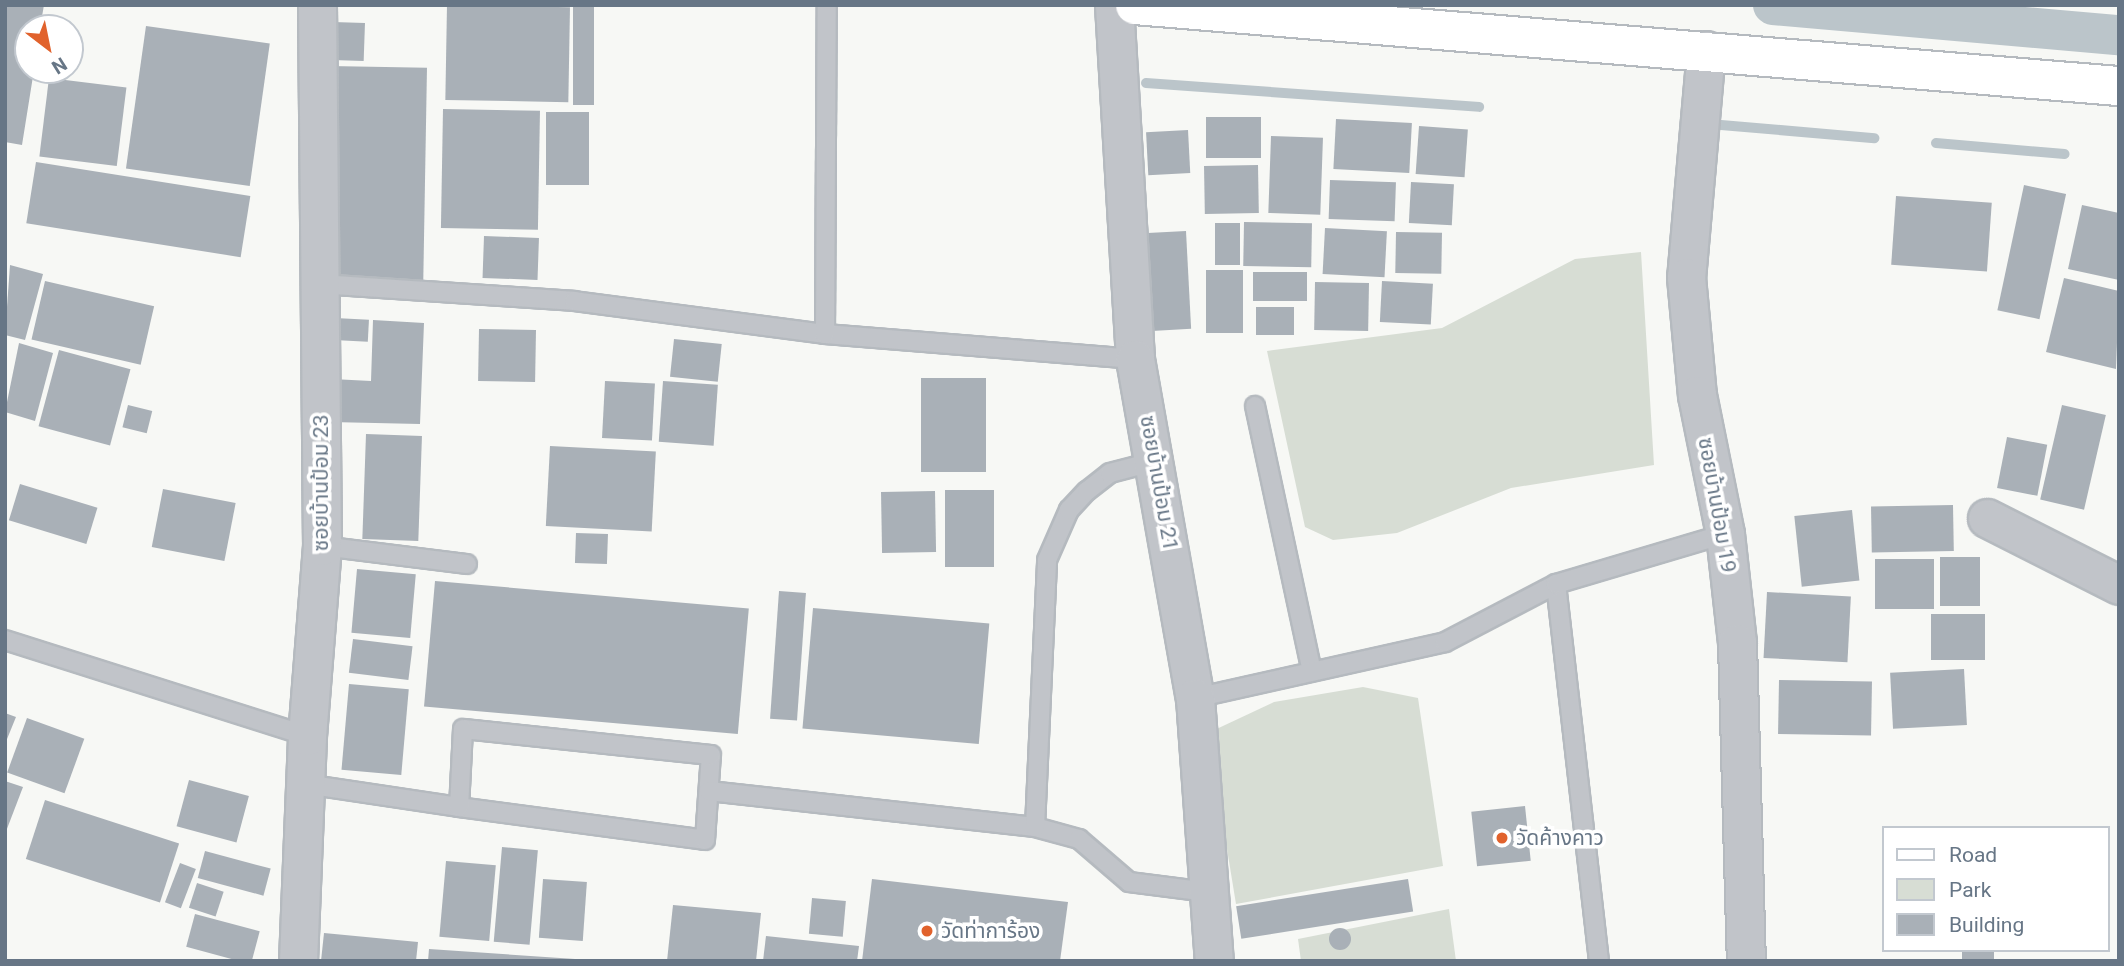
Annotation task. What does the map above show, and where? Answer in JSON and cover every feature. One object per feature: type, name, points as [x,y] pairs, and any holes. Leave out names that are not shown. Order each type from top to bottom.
[{"type":"main road","points":[[1135,5],[2119,86]]},
{"type":"street","name":"ซอยบ้านป้อม 23","points":[[298,961],[307,736],[322,546],[317,5]]},
{"type":"street","name":"ซอยบ้านป้อม 21","points":[[1114,5],[1136,359],[1156,461],[1195,698],[1214,961]]},
{"type":"street","name":"ซอยบ้านป้อม 19","points":[[1706,50],[1686,277],[1697,395],[1725,534],[1737,643],[1746,961]]},
{"type":"street","points":[[1987,519],[2119,585]]},
{"type":"lane","points":[[825,334],[827,5]]},
{"type":"lane","points":[[321,284],[574,301],[825,334],[1136,359]]},
{"type":"lane","points":[[1255,405],[1312,671]]},
{"type":"lane","points":[[1035,827],[1047,560],[1069,510],[1087,491],[1110,473],[1156,461]]},
{"type":"lane","points":[[1195,698],[1445,642],[1556,584],[1725,534]]},
{"type":"lane","points":[[322,546],[467,564]]},
{"type":"lane","points":[[1556,584],[1599,961]]},
{"type":"lane","points":[[5,640],[307,736]]},
{"type":"lane","points":[[305,784],[459,807],[705,841],[711,755],[463,729],[459,807]]},
{"type":"lane","points":[[709,790],[1035,827],[1079,839],[1129,882],[1207,892]]},
{"type":"green space","points":[[1641,252],[1654,465],[1511,488],[1397,533],[1333,540],[1305,527],[1267,351],[1442,328],[1575,259]]},
{"type":"green space","points":[[1363,687],[1418,698],[1443,866],[1236,904],[1208,733],[1274,702]]},
{"type":"green space","points":[[1449,909],[1456,961],[1301,961],[1298,939]]},
{"type":"building","points":[[5,5],[44,5],[42,14],[14,14],[14,84],[32,84],[22,145],[5,142]]},
{"type":"building","points":[[447,5],[570,7],[568,102],[445,100]]},
{"type":"building","points":[[573,5],[594,5],[594,105],[573,105]]},
{"type":"building","points":[[333,22],[365,23],[364,61],[332,60]]},
{"type":"building","points":[[146,26],[270,43],[250,186],[126,169]]},
{"type":"building","points":[[329,66],[427,68],[423,281],[325,279]]},
{"type":"building","points":[[84,82],[126,88],[117,166],[39,156],[48,84]]},
{"type":"building","points":[[443,109],[540,111],[538,230],[441,228]]},
{"type":"building","points":[[546,112],[589,112],[589,185],[546,185]]},
{"type":"building","points":[[1206,117],[1261,117],[1261,158],[1206,158]]},
{"type":"building","points":[[1336,119],[1412,123],[1409,173],[1333,169]]},
{"type":"building","points":[[1419,126],[1468,129],[1465,177],[1416,174]]},
{"type":"building","points":[[1188,130],[1190,173],[1148,175],[1146,132]]},
{"type":"building","points":[[1271,136],[1323,138],[1320,215],[1268,213]]},
{"type":"building","points":[[36,162],[250,196],[241,257],[26,223]]},
{"type":"building","points":[[1258,165],[1259,213],[1205,214],[1204,166]]},
{"type":"building","points":[[1330,180],[1396,182],[1395,221],[1329,219]]},
{"type":"building","points":[[1411,182],[1454,184],[1452,225],[1409,223]]},
{"type":"building","points":[[2024,185],[2066,194],[2039,319],[1997,310]]},
{"type":"building","points":[[1896,196],[1992,203],[1987,272],[1891,265]]},
{"type":"building","points":[[2082,205],[2119,213],[2119,280],[2068,269]]},
{"type":"building","points":[[1244,222],[1312,223],[1311,267],[1243,266]]},
{"type":"building","points":[[1215,223],[1240,223],[1240,265],[1215,265]]},
{"type":"building","points":[[1325,228],[1387,231],[1385,277],[1323,274]]},
{"type":"building","points":[[1186,231],[1191,329],[1143,331],[1138,234]]},
{"type":"building","points":[[1396,232],[1442,233],[1441,274],[1395,273]]},
{"type":"building","points":[[484,236],[539,238],[538,280],[483,278]]},
{"type":"building","points":[[10,265],[43,274],[25,340],[5,335]]},
{"type":"building","points":[[1206,270],[1243,270],[1243,333],[1206,333]]},
{"type":"building","points":[[1253,272],[1307,272],[1307,301],[1253,301]]},
{"type":"building","points":[[2064,278],[2119,291],[2116,369],[2046,352]]},
{"type":"building","points":[[45,281],[154,306],[141,365],[32,339]]},
{"type":"building","points":[[1382,281],[1433,284],[1431,325],[1380,322]]},
{"type":"building","points":[[1315,282],[1369,283],[1368,331],[1314,330]]},
{"type":"building","points":[[1256,307],[1294,307],[1294,335],[1256,335]]},
{"type":"building","points":[[335,318],[369,320],[368,342],[334,340]]},
{"type":"building","points":[[373,320],[424,323],[420,424],[330,422],[332,379],[371,381]]},
{"type":"building","points":[[479,329],[536,330],[535,382],[478,381]]},
{"type":"building","points":[[674,339],[722,344],[718,382],[670,377]]},
{"type":"building","points":[[19,343],[53,353],[35,421],[5,412]]},
{"type":"building","points":[[59,350],[130,369],[110,445],[39,426]]},
{"type":"building","points":[[921,378],[986,378],[986,472],[921,472]]},
{"type":"building","points":[[605,381],[655,384],[652,441],[602,438]]},
{"type":"building","points":[[663,381],[718,385],[714,446],[659,442]]},
{"type":"building","points":[[128,405],[152,411],[147,433],[122,427]]},
{"type":"building","points":[[2062,405],[2106,415],[2084,510],[2040,500]]},
{"type":"building","points":[[366,434],[422,436],[418,541],[362,539]]},
{"type":"building","points":[[2007,437],[2047,445],[2037,496],[1997,488]]},
{"type":"building","points":[[550,446],[656,452],[652,531],[546,526]]},
{"type":"building","points":[[20,484],[97,508],[86,544],[9,520]]},
{"type":"building","points":[[163,489],[236,503],[224,561],[152,547]]},
{"type":"building","points":[[945,490],[994,490],[994,567],[945,567]]},
{"type":"building","points":[[935,491],[936,552],[882,553],[881,492]]},
{"type":"building","points":[[1953,505],[1954,551],[1872,552],[1871,506]]},
{"type":"building","points":[[1852,510],[1859,581],[1802,587],[1794,516]]},
{"type":"building","points":[[576,533],[608,534],[607,564],[575,563]]},
{"type":"building","points":[[1940,557],[1980,557],[1980,606],[1940,606]]},
{"type":"building","points":[[1875,559],[1934,559],[1934,609],[1875,609]]},
{"type":"building","points":[[357,569],[416,574],[410,638],[351,633]]},
{"type":"building","points":[[435,581],[749,608],[738,734],[424,707]]},
{"type":"building","points":[[779,591],[806,593],[797,721],[770,719]]},
{"type":"building","points":[[1767,592],[1851,596],[1847,662],[1764,658]]},
{"type":"building","points":[[813,608],[989,623],[979,744],[802,729]]},
{"type":"building","points":[[1931,614],[1985,614],[1985,660],[1931,660]]},
{"type":"building","points":[[353,639],[413,646],[408,680],[349,673]]},
{"type":"building","points":[[1964,669],[1967,725],[1893,729],[1890,673]]},
{"type":"building","points":[[1779,680],[1872,682],[1871,736],[1778,734]]},
{"type":"building","points":[[349,684],[409,689],[401,775],[342,770]]},
{"type":"building","points":[[5,713],[16,717],[5,744]]},
{"type":"building","points":[[27,718],[84,739],[64,793],[7,773]]},
{"type":"building","points":[[189,780],[249,796],[236,842],[177,826]]},
{"type":"building","points":[[5,781],[23,787],[5,834]]},
{"type":"building","points":[[45,800],[179,844],[160,903],[26,859]]},
{"type":"building","points":[[1525,806],[1531,861],[1477,866],[1471,812]]},
{"type":"building","points":[[502,847],[538,850],[530,945],[494,942]]},
{"type":"building","points":[[205,851],[271,869],[263,896],[198,878]]},
{"type":"building","points":[[446,861],[496,865],[489,941],[439,937]]},
{"type":"building","points":[[180,863],[196,869],[181,908],[165,902]]},
{"type":"building","points":[[543,879],[587,882],[583,941],[539,938]]},
{"type":"building","points":[[872,879],[1068,902],[1060,961],[862,961]]},
{"type":"building","points":[[1408,879],[1413,912],[1241,939],[1236,906]]},
{"type":"building","points":[[197,883],[224,892],[216,916],[189,908]]},
{"type":"building","points":[[812,898],[846,901],[843,937],[809,934]]},
{"type":"building","points":[[673,905],[761,913],[756,961],[667,961]]},
{"type":"building","points":[[195,914],[260,931],[252,961],[239,961],[186,947]]},
{"type":"building","points":[[1340,928],[1348,931],[1351,939],[1348,947],[1340,950],[1332,947],[1329,939],[1332,931]]},
{"type":"building","points":[[324,933],[418,942],[416,961],[321,961]]},
{"type":"building","points":[[766,936],[859,946],[857,961],[763,961]]},
{"type":"building","points":[[429,949],[575,959],[575,961],[428,961]]},
{"type":"building","points":[[1962,952],[1994,952],[1994,961],[1962,961]]},
{"type":"waterway","points":[[1773,5],[2119,35]]},
{"type":"waterway","points":[[1146,83],[1479,107]]},
{"type":"waterway","points":[[1721,125],[1874,138]]},
{"type":"waterway","points":[[1936,143],[2065,154]]},
{"type":"place","name":"วัดค้างคาว","points":[[1502,838]]},
{"type":"place","name":"วัดท่าการ้อง","points":[[927,931]]}]
